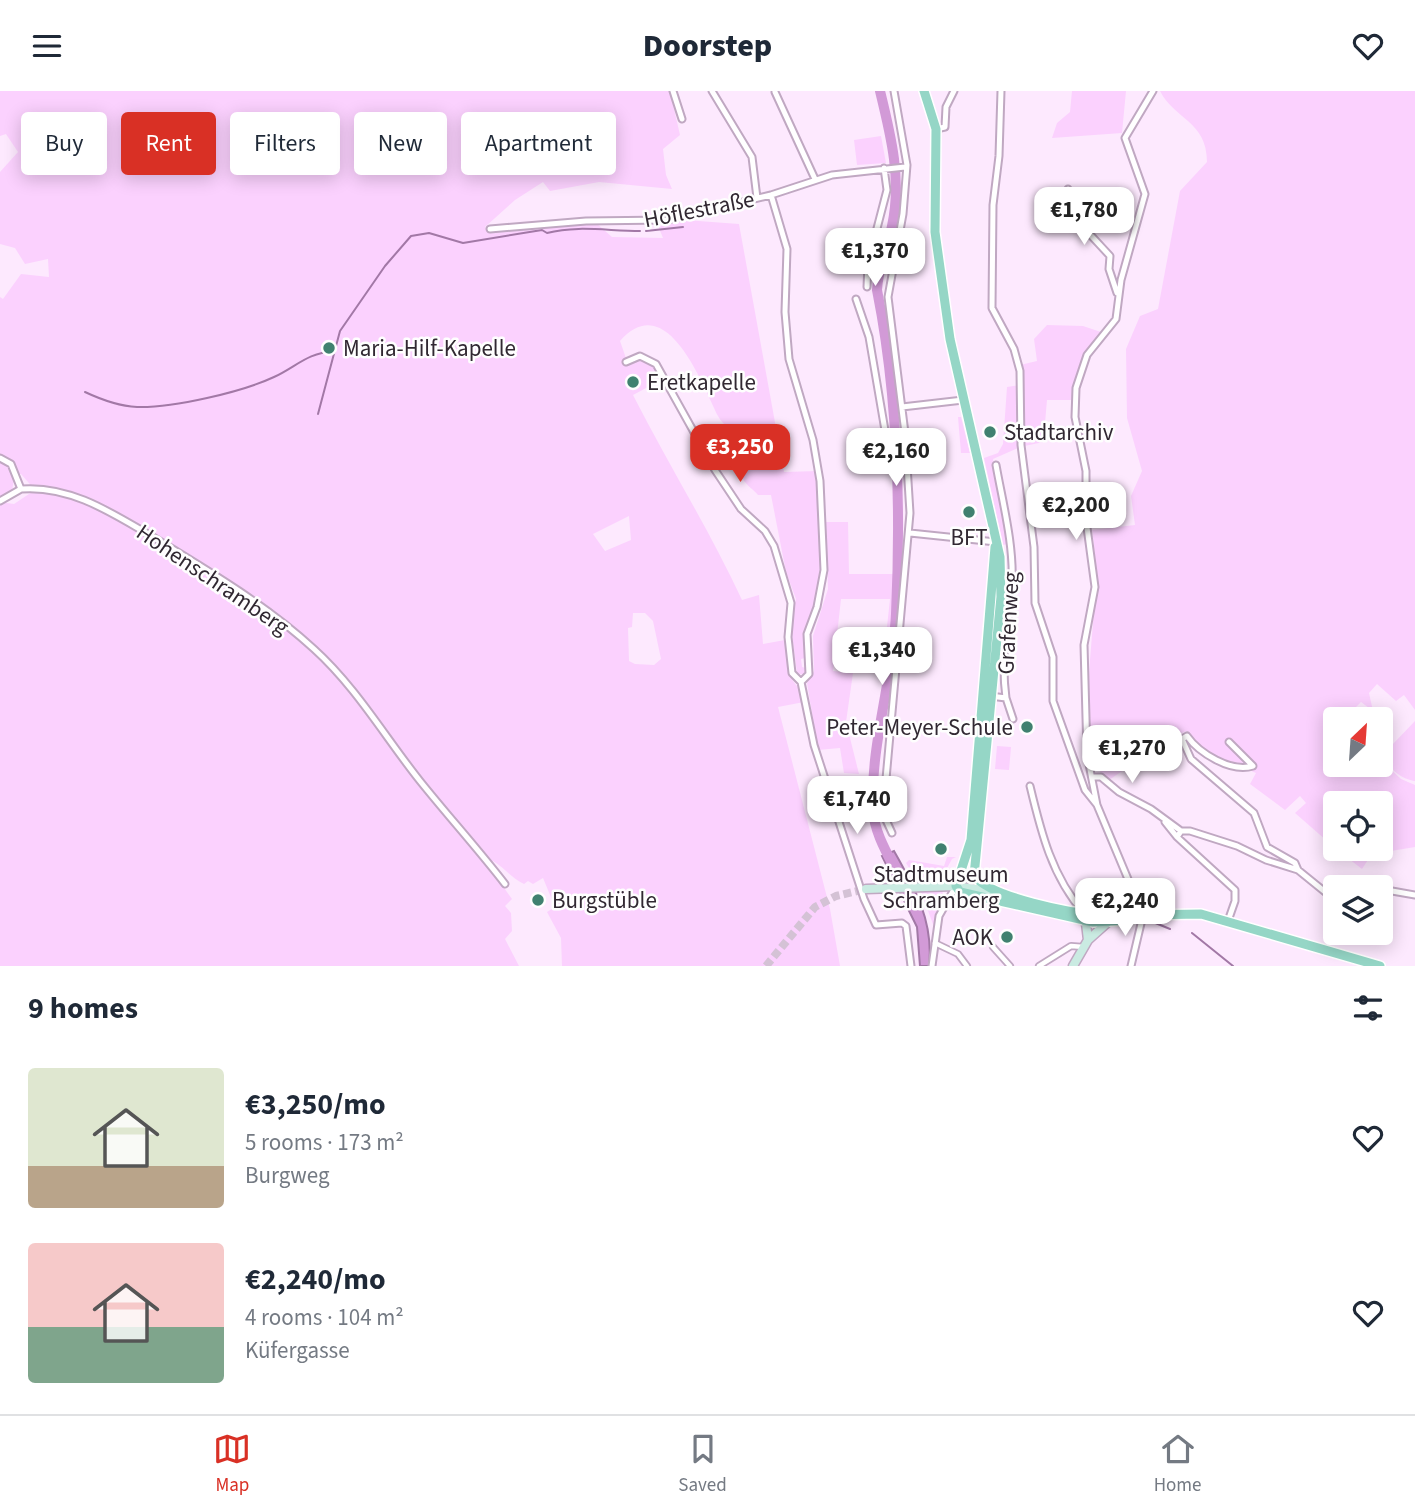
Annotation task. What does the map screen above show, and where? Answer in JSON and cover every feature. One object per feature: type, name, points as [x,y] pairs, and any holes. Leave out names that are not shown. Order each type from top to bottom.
[{"type":"main road","points":[[924,91],[936,129],[935,232],[938,264],[963,400],[996,542],[974,876],[979,882],[1007,895]]},
{"type":"main road","points":[[956,886],[971,841],[988,695]]},
{"type":"main road","points":[[866,890],[896,886],[956,886],[1007,895],[1107,923],[1143,915],[1194,913],[1379,966]]},
{"type":"main road","points":[[956,886],[965,894],[1085,917],[1130,912],[1143,915]]},
{"type":"main road","points":[[1085,917],[1086,943]]},
{"type":"main road","points":[[1073,966],[1086,943],[1107,923]]},
{"type":"street","points":[[673,91],[682,119]]},
{"type":"street","points":[[712,91],[752,157],[757,198]]},
{"type":"street","points":[[892,833],[886,820],[885,790],[910,533],[902,407],[888,297],[903,214],[902,167],[907,153],[894,91]]},
{"type":"street","points":[[936,129],[945,127],[946,107],[954,91]]},
{"type":"street","points":[[1001,91],[993,205],[992,308],[1014,348],[1020,371],[1021,445],[1034,547],[1035,603],[1053,657],[1053,701],[1085,790],[1097,805]]},
{"type":"street","points":[[1131,966],[1143,915],[1097,805],[1087,754],[1084,645],[1094,587],[1086,520],[1086,471],[1075,417],[1075,396],[1087,355],[1116,319],[1118,296],[1145,194],[1126,146],[1126,133],[1153,91]]},
{"type":"street","points":[[775,92],[815,179]]},
{"type":"street","name":"Höflestraße","points":[[490,229],[586,221],[644,223],[698,214],[771,195],[815,179],[902,167]]},
{"type":"street","points":[[867,287],[868,263],[887,190],[887,168]]},
{"type":"street","points":[[1068,189],[1085,229],[1110,256],[1110,269],[1118,296]]},
{"type":"street","points":[[771,195],[787,249],[785,311],[789,359],[813,440],[820,481],[824,570],[817,607],[807,634],[809,674],[801,682]]},
{"type":"street","points":[[856,299],[869,337],[887,442],[903,441]]},
{"type":"street","points":[[626,362],[640,356],[656,364],[720,478],[741,509],[771,539],[792,603],[788,637],[792,673],[795,680],[801,682]]},
{"type":"street","points":[[902,407],[963,400]]},
{"type":"street","points":[[0,458],[11,464],[21,489],[0,501]]},
{"type":"street","name":"Grafenweg","points":[[996,465],[1011,563],[1003,656],[1006,698],[1013,719]]},
{"type":"street","name":"Hohenschramberg","points":[[21,489],[46,489],[87,500],[243,594],[313,648],[354,692],[421,782],[505,884]]},
{"type":"street","points":[[910,533],[996,542]]},
{"type":"street","points":[[801,682],[814,745],[864,899],[876,925],[902,923],[906,926],[911,966]]},
{"type":"street","name":"Grafenweg","points":[[988,695],[1006,698]]},
{"type":"street","points":[[1229,742],[1253,766],[1241,767],[1216,759],[1201,753],[1187,736],[1182,739],[1191,759],[1254,813],[1267,847],[1295,863],[1298,870]]},
{"type":"street","points":[[1093,777],[1101,777],[1119,792],[1151,809],[1235,890],[1235,901],[1228,921]]},
{"type":"street","points":[[1030,786],[1055,870],[1085,917]]},
{"type":"street","points":[[1179,834],[1190,831],[1237,846],[1266,860],[1298,870],[1323,890]]},
{"type":"street","points":[[932,966],[939,916],[956,886]]},
{"type":"street","points":[[1393,891],[1414,894]]},
{"type":"street","points":[[935,943],[958,954],[967,966]]},
{"type":"street","points":[[1038,966],[1071,946],[1086,943]]},
{"type":"street","points":[[993,947],[1010,966]]},
{"type":"shaded area","points":[[0,91],[670,91],[680,135],[663,149],[666,175],[672,189],[599,182],[550,191],[543,182],[515,200],[485,227],[489,233],[596,223],[612,237],[663,238],[657,223],[685,220],[739,224],[784,472],[818,471],[822,533],[821,580],[817,605],[805,638],[805,658],[801,659],[802,667],[806,668],[804,675],[797,673],[790,620],[796,599],[786,572],[771,495],[758,495],[744,481],[740,471],[736,438],[718,416],[703,383],[681,347],[667,333],[653,326],[637,328],[620,341],[628,364],[643,360],[654,366],[663,379],[633,395],[742,600],[759,595],[763,644],[785,640],[789,672],[804,702],[778,707],[830,909],[840,966],[562,966],[561,938],[547,912],[555,907],[543,878],[533,884],[528,881],[524,884],[493,861],[487,864],[512,899],[505,906],[511,913],[512,931],[505,939],[519,966],[0,966],[0,502],[14,504],[35,490],[21,474],[15,474],[12,491],[0,498],[0,297],[3,299],[21,274],[49,277],[48,259],[25,264],[15,248],[0,244],[0,172],[18,152],[6,134],[0,136]],"holes":[[[629,516],[631,540],[605,551],[593,534]],[[633,613],[645,613],[653,621],[661,659],[654,665],[629,661],[628,628],[632,627]]]},
{"type":"shaded area","points":[[1072,91],[1126,91],[1122,133],[1052,138],[1057,123],[1070,112]]},
{"type":"shaded area","points":[[1160,91],[1415,91],[1415,710],[1404,695],[1396,701],[1377,684],[1369,693],[1372,707],[1361,702],[1356,707],[1323,707],[1323,777],[1393,777],[1393,771],[1401,779],[1415,785],[1415,847],[1393,851],[1393,791],[1323,791],[1323,838],[1295,813],[1306,803],[1300,796],[1285,810],[1250,784],[1256,773],[1202,750],[1187,731],[1172,737],[1109,780],[1093,765],[1088,706],[1095,589],[1092,530],[1135,525],[1131,496],[1142,471],[1127,418],[1126,349],[1140,316],[1158,309],[1180,191],[1207,162],[1206,148],[1196,129],[1166,101]]},
{"type":"shaded area","points":[[881,136],[886,163],[857,165],[854,140]]},
{"type":"shaded area","points":[[1047,325],[1083,326],[1101,332],[1083,358],[1071,400],[1047,400],[1044,435],[1048,441],[1020,447],[993,459],[1008,544],[1003,545],[984,458],[998,453],[1003,444],[1007,387],[1020,385],[1020,365],[1037,361],[1034,339]]},
{"type":"shaded area","points":[[958,417],[961,417],[970,453],[961,453]]},
{"type":"shaded area","points":[[826,522],[848,522],[849,574],[895,574],[889,650],[885,645],[890,599],[841,599],[833,671],[853,673],[846,722],[859,774],[844,773],[840,748],[818,750],[807,683],[814,671],[813,636],[828,589]]},
{"type":"shaded area","points":[[1415,721],[1415,781],[1393,770],[1393,744]]},
{"type":"shaded area","points":[[997,746],[1011,747],[1009,770],[995,769]]},
{"type":"shaded area","points":[[894,851],[916,892],[926,920],[929,966],[920,966],[917,927],[882,856]]},
{"type":"shaded area","points":[[947,857],[956,857],[946,870],[952,873],[943,882],[917,881],[906,863],[909,860],[944,866]]},
{"type":"shaded area","points":[[1352,861],[1367,861],[1362,869]]},
{"type":"shaded area","points":[[920,889],[939,889],[943,893],[934,927]]},
{"type":"waterway","points":[[880,91],[891,141],[896,192],[895,209],[877,290],[894,410],[898,533],[894,638],[875,761],[873,810],[877,831],[893,865]]},
{"type":"waterway","points":[[646,231],[683,227]]},
{"type":"waterway","points":[[318,414],[340,331],[385,266],[411,236],[429,233],[463,243],[542,230],[547,233],[581,229],[640,231]]},
{"type":"waterway","points":[[85,392],[110,402],[137,407],[188,402],[260,383],[309,357],[333,352]]},
{"type":"waterway","points":[[1153,922],[1170,929]]},
{"type":"waterway","points":[[1192,933],[1233,966]]},
{"type":"tunnel","points":[[766,966],[815,907],[836,896],[866,889]]},
{"type":"place","name":"Maria-Hilf-Kapelle","points":[[329,348]]},
{"type":"place","name":"Eretkapelle","points":[[633,382]]},
{"type":"place","name":"Stadtarchiv","points":[[990,432]]},
{"type":"place","name":"BFT","points":[[969,512]]},
{"type":"place","name":"Peter-Meyer-Schule","points":[[1027,727]]},
{"type":"place","name":"Stadtmuseum Schramberg","points":[[941,849]]},
{"type":"place","name":"Burgstüble","points":[[538,900]]},
{"type":"place","name":"AOK","points":[[1007,937]]}]
